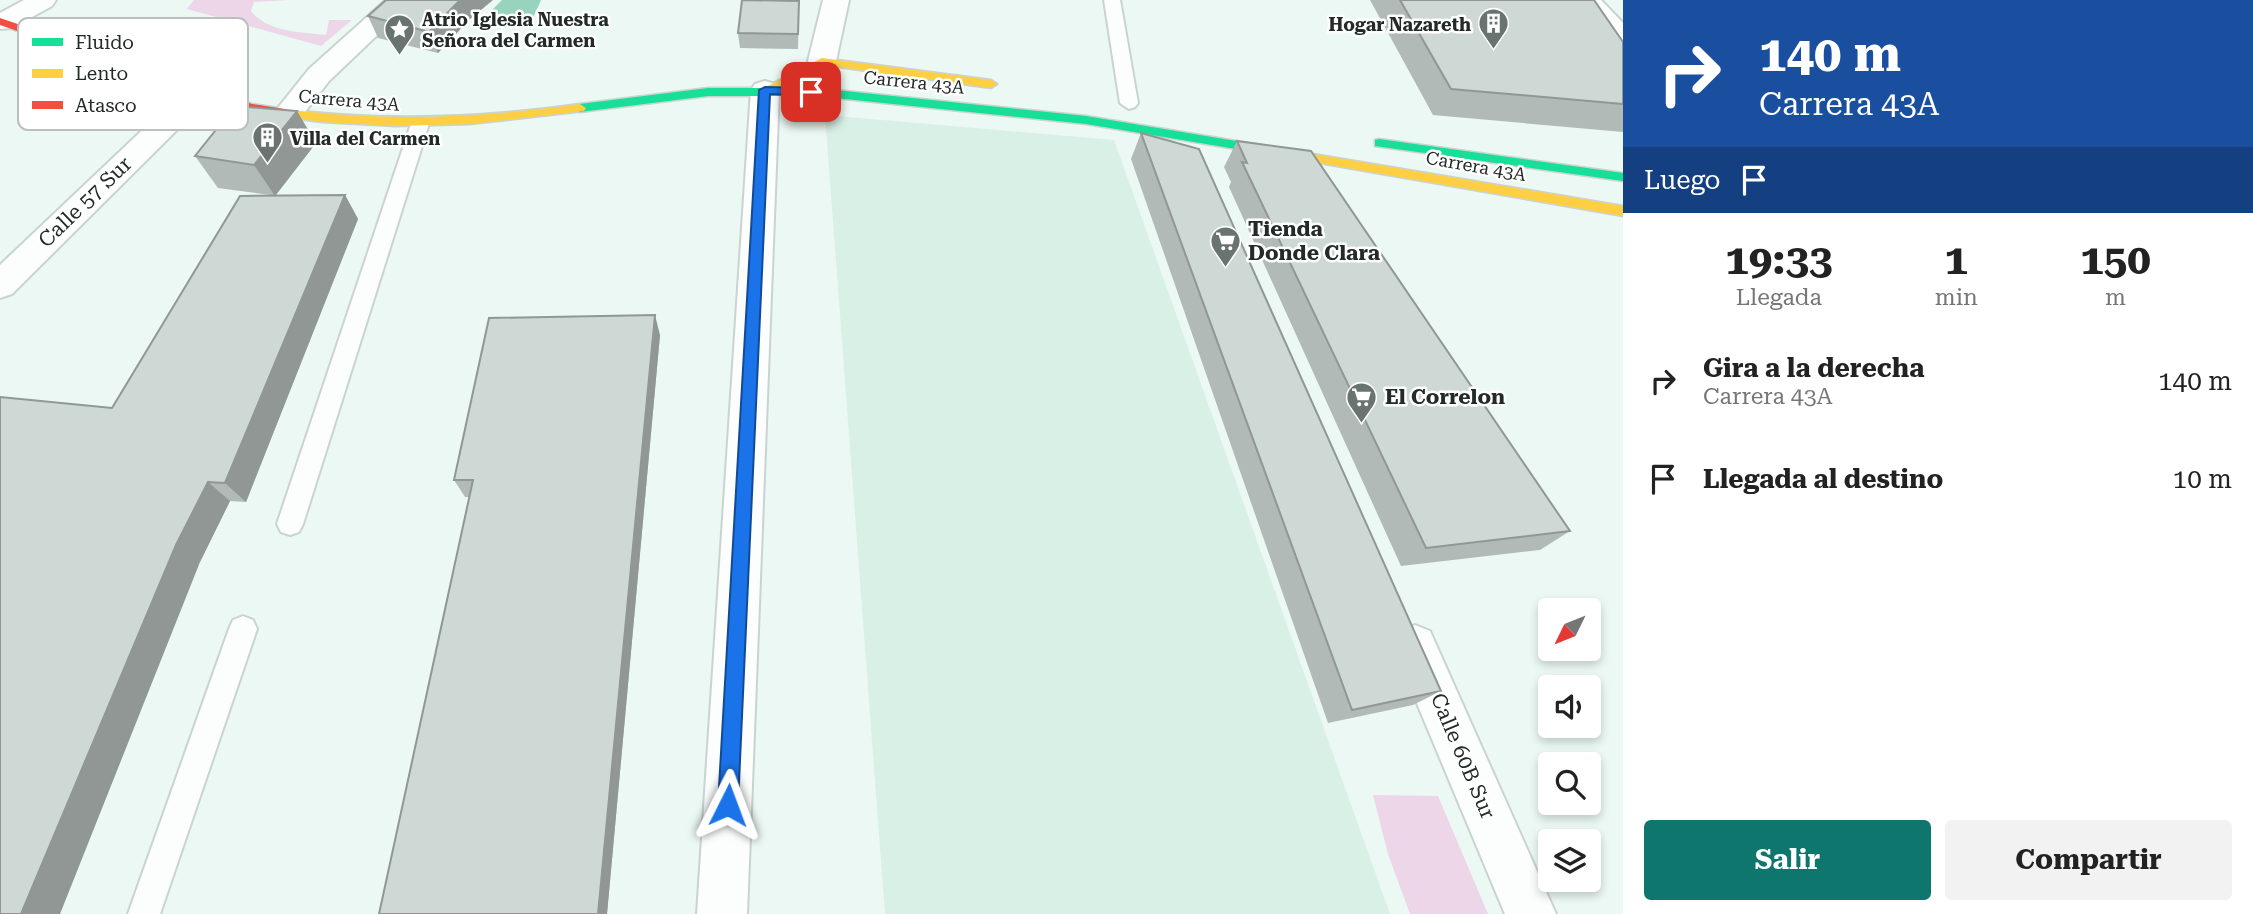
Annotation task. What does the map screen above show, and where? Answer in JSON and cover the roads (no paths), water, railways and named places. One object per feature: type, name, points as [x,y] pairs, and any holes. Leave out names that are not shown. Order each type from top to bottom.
[{"type":"main road","name":"Carrera 43A","points":[[1,22],[18,28]]},
{"type":"main road","name":"Carrera 43A","points":[[822,61],[1006,86]]},
{"type":"main road","points":[[765,90],[822,61]]},
{"type":"main road","name":"Carrera 43A","points":[[248,106],[288,114],[420,124],[472,121],[708,92],[765,90],[834,93],[1073,118],[1623,211]]},
{"type":"main road","name":"Carrera 43A","points":[[1362,141],[1623,177]]},
{"type":"street","points":[[1,22],[43,0]]},
{"type":"street","points":[[288,114],[319,75],[401,0]]},
{"type":"street","points":[[822,61],[836,0]]},
{"type":"street","points":[[1586,0],[1623,38]]},
{"type":"street","points":[[722,914],[765,90]]},
{"type":"street","name":"Calle 57 Sur","points":[[0,285],[160,130]]},
{"type":"street","points":[[1195,137],[1195,152],[1207,177]]},
{"type":"street","points":[[0,247],[54,232]]},
{"type":"street","name":"Calle 60B Sur","points":[[1400,611],[1531,914]]},
{"type":"lane","points":[[1112,0],[1129,103]]},
{"type":"lane","points":[[290,524],[420,124]]},
{"type":"lane","points":[[144,914],[243,629]]},
{"type":"place","name":"Hogar Nazareth","points":[[1494,51]]},
{"type":"place","name":"Atrio Iglesia Nuestra Señora del Carmen","points":[[399,56]]},
{"type":"place","name":"Villa del Carmen","points":[[267,165]]},
{"type":"place","name":"Tienda Donde Clara","points":[[1225,268]]},
{"type":"place","name":"El Correlon","points":[[1362,424]]}]
